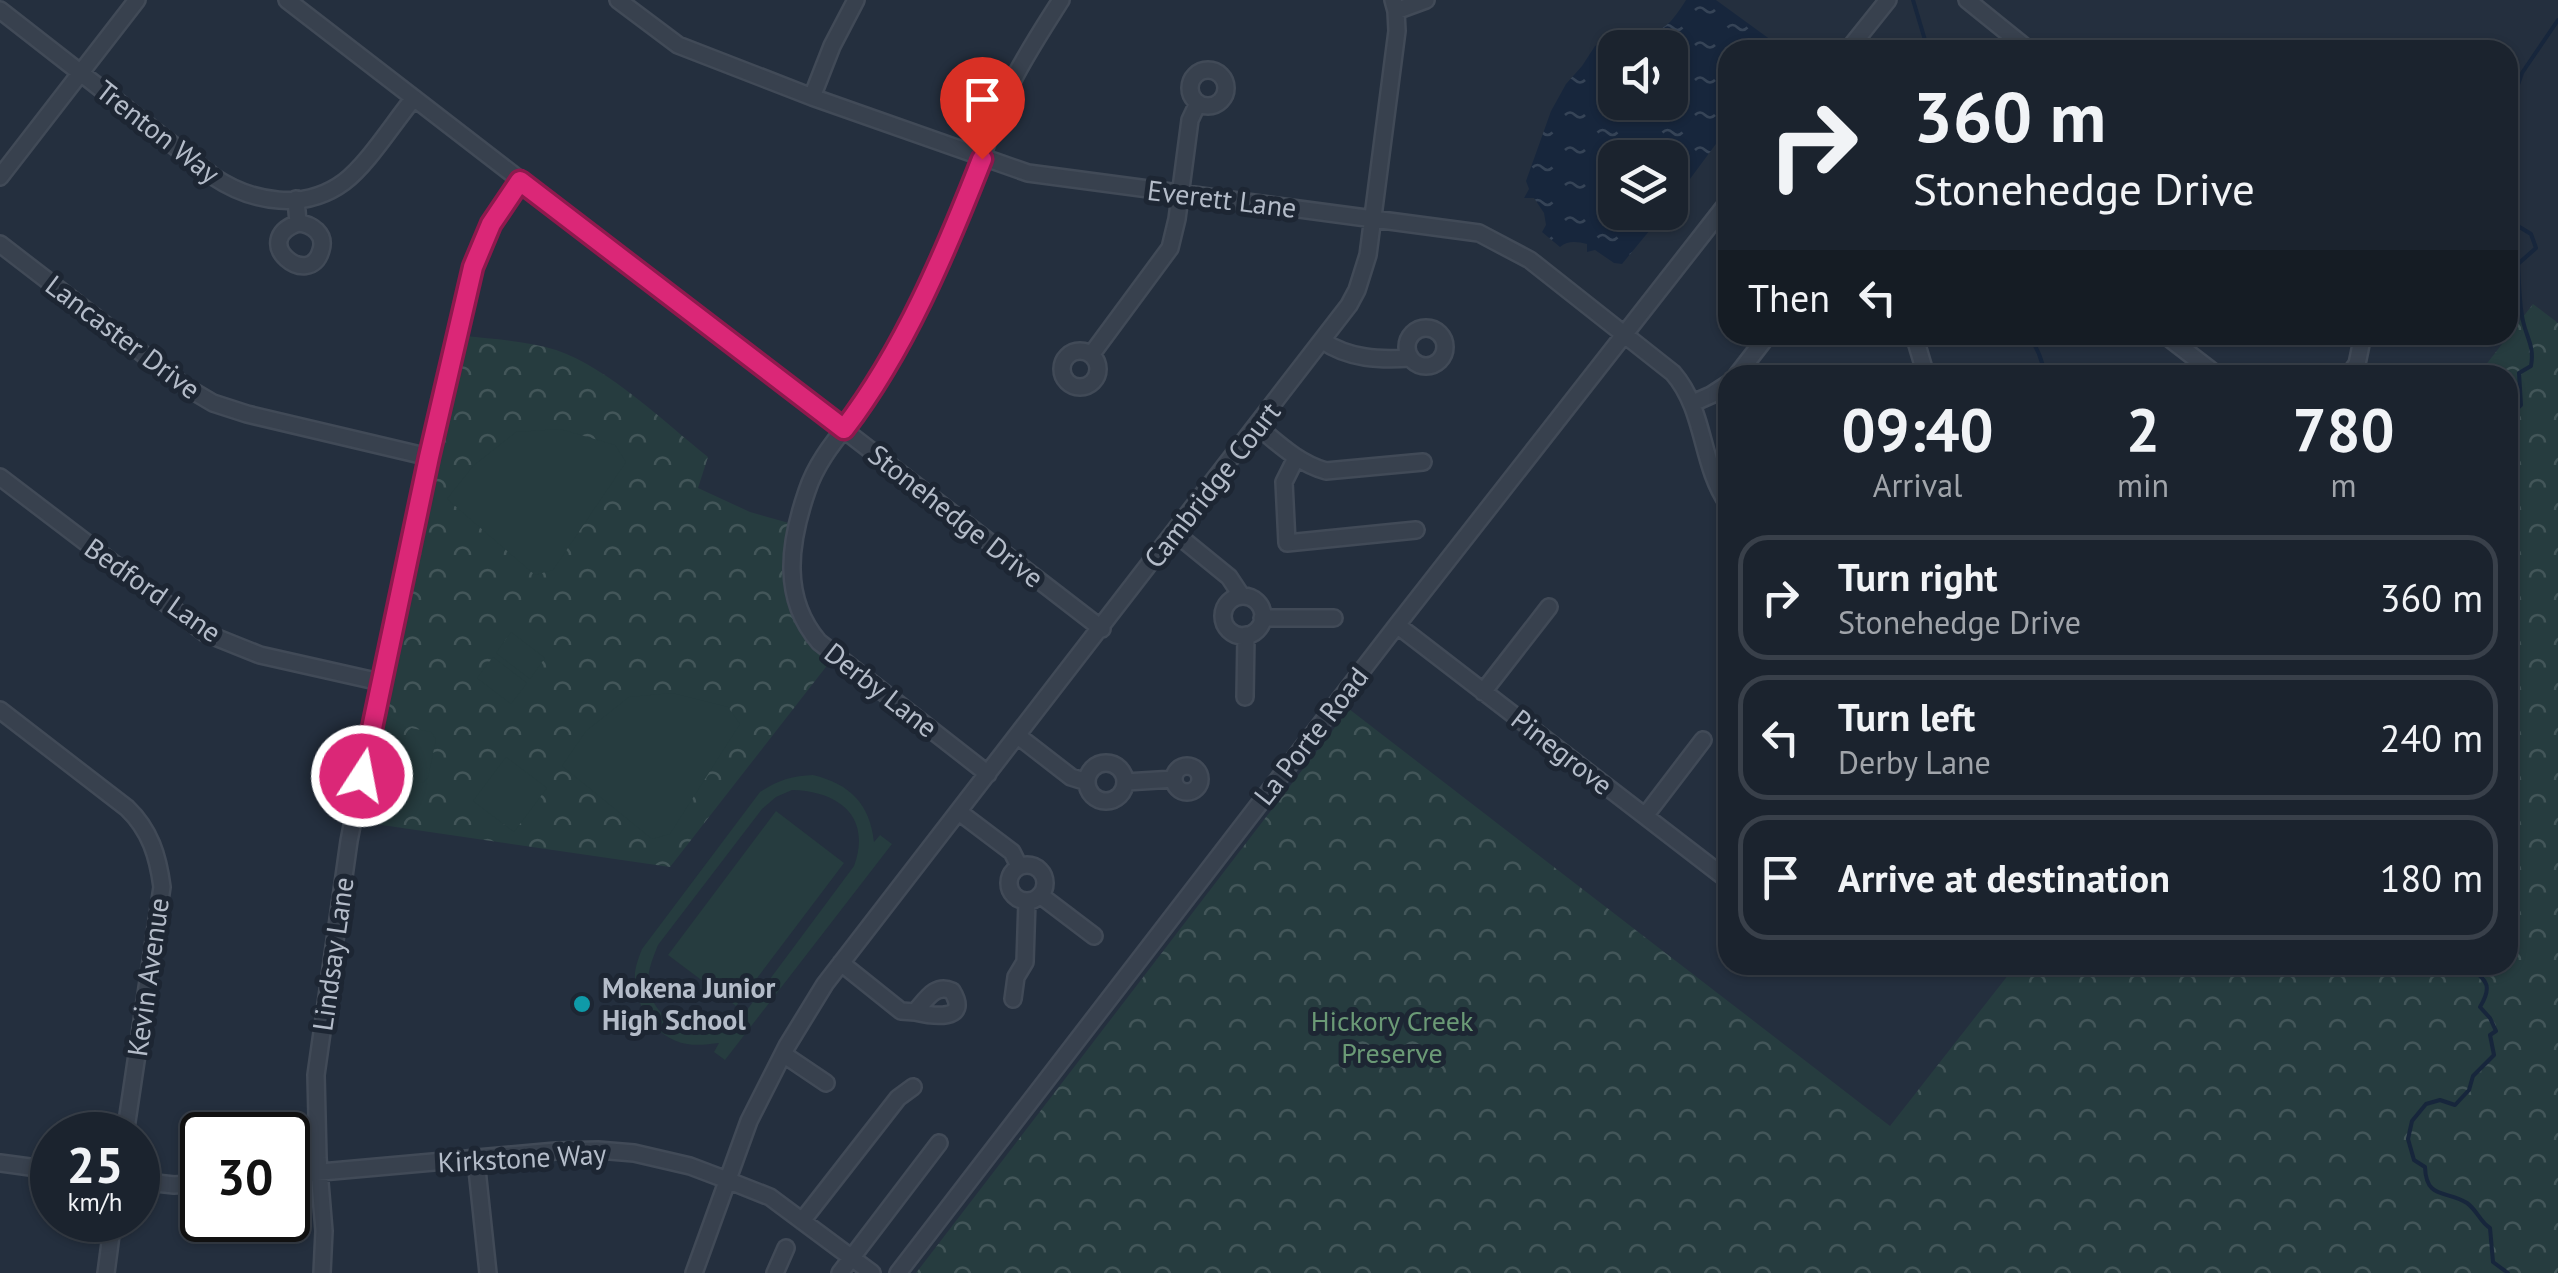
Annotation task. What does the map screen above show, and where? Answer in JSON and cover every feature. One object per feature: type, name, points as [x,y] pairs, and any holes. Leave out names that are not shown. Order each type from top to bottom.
[{"type":"street","points":[[0,177],[137,0]]},
{"type":"street","name":"Stonehedge Drive","points":[[287,0],[1102,628]]},
{"type":"street","points":[[812,97],[856,0]]},
{"type":"street","name":"Derby Lane","points":[[988,774],[825,648],[797,607],[791,567],[802,508],[819,464],[869,396],[902,338],[953,231],[1008,91],[1061,0]]},
{"type":"street","points":[[1395,5],[1426,0]]},
{"type":"street","points":[[1856,40],[1888,0]]},
{"type":"street","points":[[1967,0],[2017,40]]},
{"type":"street","name":"Everett Lane","points":[[625,2],[678,44],[812,97],[1028,174],[1479,233],[1530,260],[1673,374],[1693,403],[1718,484]]},
{"type":"street","name":"Cambridge Court","points":[[694,1273],[749,1121],[825,984],[1323,341],[1357,290],[1368,255],[1373,218],[1397,31],[1395,5]]},
{"type":"street","name":"Trenton Way","points":[[0,10],[227,186],[246,194],[284,202],[326,192],[347,180],[414,98]]},
{"type":"street","points":[[1091,355],[1170,248],[1190,120],[1198,103]]},
{"type":"street","name":"Lindsay Lane","points":[[322,1273],[324,1231],[316,1075],[349,841],[429,457],[478,253],[491,224],[520,181]]},
{"type":"street","points":[[296,200],[298,223]]},
{"type":"street","name":"La Porte Road","points":[[898,1273],[1718,215]]},
{"type":"street","name":"Lancaster Drive","points":[[0,244],[186,387],[213,403],[429,457]]},
{"type":"street","points":[[1323,341],[1345,353],[1382,360],[1410,358]]},
{"type":"street","points":[[1745,365],[1760,345]]},
{"type":"street","points":[[2177,345],[2204,365]]},
{"type":"street","points":[[1693,403],[1718,390]]},
{"type":"street","points":[[1257,426],[1296,458],[1326,470],[1423,462]]},
{"type":"street","points":[[1296,458],[1284,482],[1287,543],[1416,530]]},
{"type":"street","name":"Bedford Lane","points":[[0,477],[205,633],[260,655],[380,682]]},
{"type":"street","points":[[1175,532],[1229,578],[1241,596]]},
{"type":"street","points":[[1241,596],[1256,600],[1262,618],[1258,629],[1236,635],[1229,631],[1222,617],[1228,602],[1241,596]]},
{"type":"street","points":[[1483,692],[1549,607]]},
{"type":"street","points":[[1262,618],[1334,618]]},
{"type":"street","name":"Pinegrove","points":[[1397,625],[1718,872]]},
{"type":"street","points":[[1245,697],[1246,635]]},
{"type":"street","name":"Kevin Avenue","points":[[0,710],[127,808],[142,824],[155,851],[162,887],[128,1112]]},
{"type":"street","points":[[1018,736],[1071,778],[1087,782]]},
{"type":"street","points":[[1645,816],[1703,740]]},
{"type":"street","points":[[1106,762],[1120,768],[1126,782],[1120,796],[1106,801],[1093,796],[1087,782],[1092,768],[1106,762]]},
{"type":"street","points":[[1126,782],[1174,780]]},
{"type":"street","points":[[958,812],[1012,852],[1019,866]]},
{"type":"street","points":[[1013,999],[1016,977],[1025,962],[1034,898],[1045,882],[1044,874],[1033,865],[1013,870],[1008,884],[1014,896],[1034,898],[1094,936]]},
{"type":"street","points":[[841,963],[901,1012],[914,1012]]},
{"type":"street","points":[[783,1054],[826,1083]]},
{"type":"street","points":[[802,1221],[898,1098],[913,1087]]},
{"type":"street","points":[[840,1273],[939,1143]]},
{"type":"street","name":"Kirkstone Way","points":[[310,1173],[556,1151],[598,1150],[664,1158],[770,1197],[872,1273]]},
{"type":"street","points":[[476,1160],[488,1273]]},
{"type":"street","points":[[0,1162],[30,1167]]},
{"type":"street","points":[[106,1273],[110,1242]]},
{"type":"street","points":[[775,1273],[786,1248]]},
{"type":"green space","name":"Hickory Creek Preserve","points":[[2533,304],[2558,323],[2558,1273],[916,1273],[1349,709],[1890,1126],[2008,975],[2518,975],[2518,365],[2486,365],[2501,345],[2518,345],[2518,323]]},
{"type":"green space","points":[[464,336],[545,347],[596,369],[708,457],[698,488],[750,512],[789,523],[783,565],[786,600],[801,631],[829,663],[670,867],[382,825],[364,822],[361,817],[374,734]]},
{"type":"green space","points":[[560,429],[615,445],[626,462],[553,570],[535,575],[447,499],[473,466],[516,432]]},
{"type":"green space","points":[[511,632],[545,658],[530,679],[496,653]]},
{"type":"green space","points":[[493,657],[527,683],[511,704],[477,678]]},
{"type":"green space","points":[[672,693],[728,707],[740,724],[670,834],[652,839],[562,766],[586,731],[629,697]]},
{"type":"green space","points":[[411,728],[431,732],[436,739],[428,778],[422,783],[403,779],[398,773],[406,734]]},
{"type":"green space","points":[[506,757],[547,788],[514,832],[473,801]]},
{"type":"green space","points":[[813,775],[848,790],[863,806],[874,842],[880,835],[892,844],[725,1060],[714,1052],[719,1043],[675,1041],[656,1027],[642,1008],[635,972],[642,949],[760,792],[779,782]],"holes":[[[792,790],[837,802],[855,821],[859,834],[854,866],[744,1014],[719,1030],[705,1032],[679,1026],[658,1009],[651,997],[649,973],[658,945],[762,809]]]},
{"type":"green space","points":[[776,811],[844,863],[736,1006],[668,955]]},
{"type":"water","points":[[1686,0],[1716,0],[1771,40],[1718,40],[1718,141],[1688,182],[1688,140],[1598,140],[1598,230],[1650,230],[1622,264],[1595,250],[1587,252],[1587,244],[1570,242],[1560,247],[1542,232],[1546,225],[1544,213],[1534,198],[1524,198],[1529,189],[1526,181],[1551,111],[1595,46],[1598,44],[1598,120],[1688,120],[1688,30],[1658,30],[1669,23]]},
{"type":"waterway","points":[[1913,0],[1925,40]]},
{"type":"waterway","points":[[2518,84],[2558,20]]},
{"type":"waterway","points":[[2518,226],[2531,234],[2536,248],[2518,264]]},
{"type":"waterway","points":[[2518,264],[2521,310],[2532,359],[2531,366],[2519,373],[2518,408]]},
{"type":"waterway","points":[[2035,345],[2043,365]]},
{"type":"waterway","points":[[2479,975],[2487,988],[2480,1007],[2496,1031],[2490,1035],[2494,1055],[2473,1076],[2469,1090],[2455,1105],[2440,1100],[2426,1104],[2412,1121],[2408,1139],[2414,1160],[2425,1167],[2429,1185],[2467,1203],[2490,1228],[2493,1262],[2508,1273]]},
{"type":"place","name":"Mokena Junior High School","points":[[582,1004]]},
{"type":"route","points":[[362,776],[473,267],[491,224],[520,181],[844,429],[869,396],[902,338],[982,159]]}]
